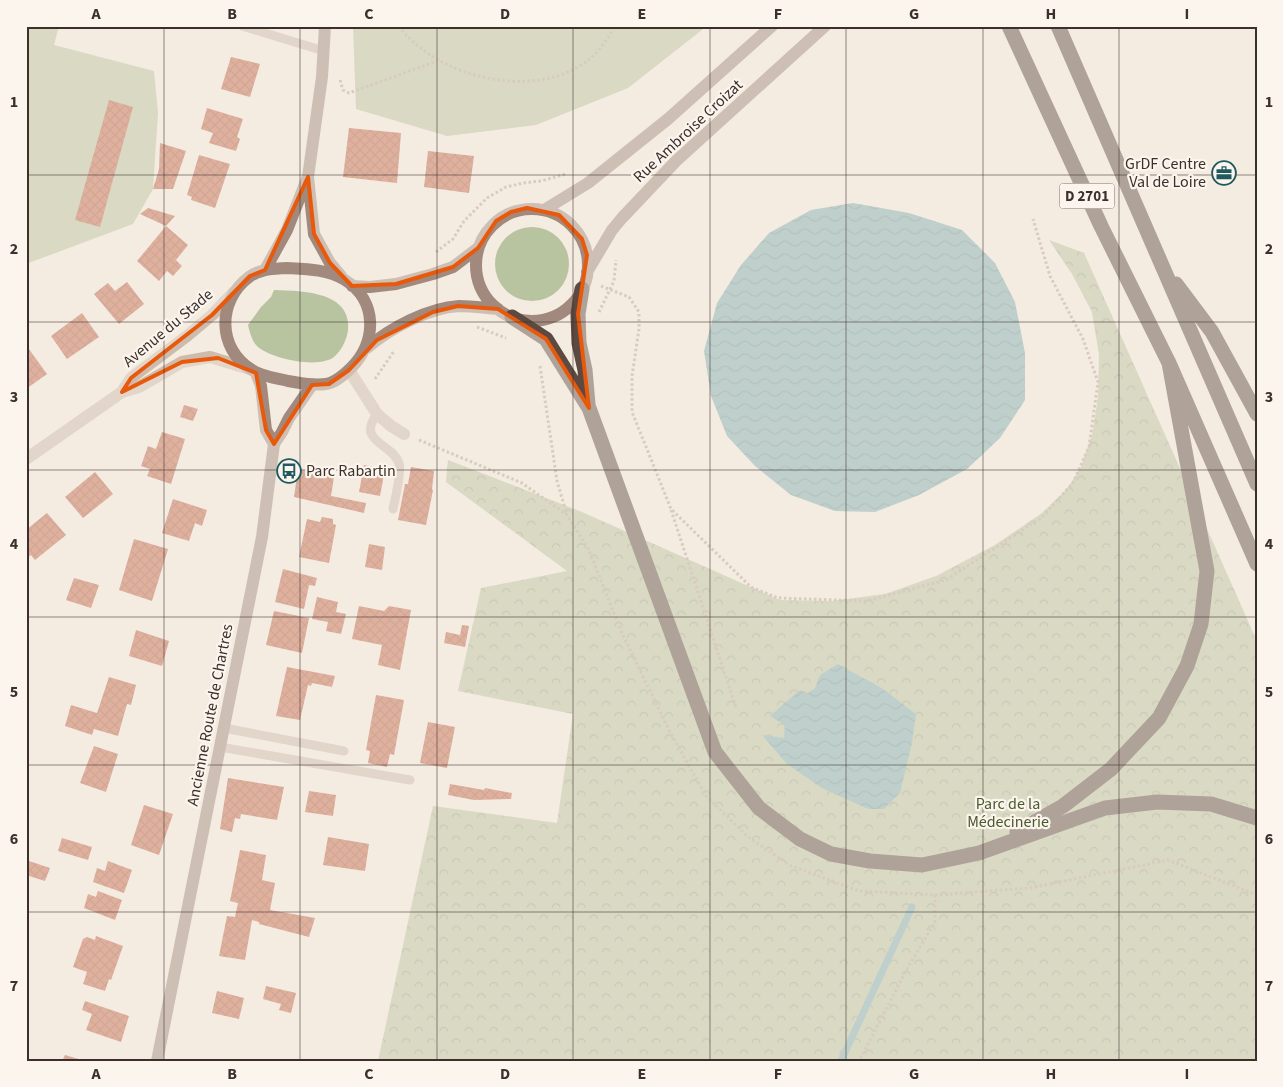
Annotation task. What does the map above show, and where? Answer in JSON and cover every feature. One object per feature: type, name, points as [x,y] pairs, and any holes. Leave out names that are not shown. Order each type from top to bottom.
[{"type":"highway","name":"D 2701","points":[[1009,26],[1101,226],[1169,363],[1257,564]]},
{"type":"highway","name":"D 2701","points":[[1058,26],[1101,121],[1257,484]]},
{"type":"highway","points":[[1160,262],[1212,332],[1257,414]]},
{"type":"highway","points":[[585,280],[578,314],[578,343],[585,370],[589,408]]},
{"type":"highway","points":[[512,317],[546,339],[589,408],[715,752],[759,808],[800,839],[831,854],[870,861],[922,865],[979,853],[1105,808],[1157,802],[1211,804],[1257,818]]},
{"type":"highway","points":[[979,853],[1064,806],[1111,769],[1159,718],[1187,666],[1201,624],[1207,571],[1169,363]]},
{"type":"main road","points":[[265,270],[287,230],[308,177],[322,77],[326,26]]},
{"type":"main road","name":"Rue Ambroise Croizat","points":[[544,210],[584,187],[668,119],[772,26]]},
{"type":"main road","name":"Rue Ambroise Croizat","points":[[585,280],[612,230],[622,218],[676,161],[825,26]]},
{"type":"main road","points":[[308,177],[314,234],[330,263],[362,297],[369,311],[371,328],[365,350]]},
{"type":"main road","points":[[527,208],[544,210],[559,215],[572,226],[582,239],[587,255],[585,280],[567,309],[553,318],[537,322],[526,321],[512,317],[498,309],[486,297],[478,282],[476,265],[478,248],[485,233],[496,221],[504,216],[527,208]]},
{"type":"main road","points":[[478,248],[453,267],[396,284],[370,286],[348,283],[328,273],[316,270],[286,268],[265,270],[250,276],[236,291],[228,308],[225,330],[228,343],[237,356],[253,371],[263,376],[312,385],[329,384],[349,370],[365,350],[377,340],[406,322],[433,312],[458,306],[498,309]]},
{"type":"main road","points":[[253,371],[261,386],[266,430],[274,444]]},
{"type":"main road","name":"Ancienne Route de Chartres","points":[[157,1061],[262,537],[274,444],[312,385]]},
{"type":"street","name":"Avenue du Stade","points":[[122,392],[131,378],[187,336],[236,291]]},
{"type":"street","name":"Avenue du Stade","points":[[26,459],[122,392],[139,387],[182,362],[210,357],[253,371]]},
{"type":"street","points":[[349,370],[377,414],[404,434]]},
{"type":"lane","points":[[242,26],[324,51]]},
{"type":"lane","points":[[377,414],[371,423],[371,433],[379,443],[397,458],[400,465],[393,509]]},
{"type":"lane","points":[[224,728],[344,750]]},
{"type":"lane","points":[[220,747],[410,780]]},
{"type":"path","points":[[399,26],[422,50],[438,61],[461,71],[495,80],[529,81],[555,77],[581,65],[600,48],[614,26]]},
{"type":"path","points":[[335,80],[342,80],[343,90],[349,93],[438,61]]},
{"type":"path","points":[[432,255],[453,238],[464,221],[487,198],[506,187],[523,182],[540,181],[568,173]]},
{"type":"path","points":[[671,509],[750,587],[778,598],[866,601],[946,580],[1042,517],[1072,483],[1089,447],[1098,382],[1083,339],[1050,276],[1032,219]]},
{"type":"path","points":[[597,319],[598,313],[614,281],[617,256]]},
{"type":"path","points":[[585,280],[629,297],[639,312],[639,329],[632,376],[632,412],[671,509],[736,708]]},
{"type":"path","points":[[476,326],[513,342]]},
{"type":"path","points":[[373,382],[395,349]]},
{"type":"path","points":[[540,363],[557,481],[567,515]]},
{"type":"path","points":[[935,895],[1030,888],[1168,860],[1257,895]]},
{"type":"highlighted area","points":[[308,177],[314,234],[330,263],[352,286],[396,284],[453,267],[478,248],[496,221],[511,212],[527,208],[559,215],[582,239],[587,255],[578,314],[589,408],[546,339],[498,309],[458,306],[433,312],[377,340],[349,370],[329,384],[312,385],[274,444],[266,430],[256,373],[218,358],[182,362],[122,392],[131,378],[212,315],[250,276],[265,270]]},
{"type":"green space","points":[[26,26],[59,26],[54,45],[154,71],[158,113],[153,189],[133,224],[26,264]]},
{"type":"green space","points":[[353,26],[707,26],[628,88],[536,125],[447,136],[356,109]]},
{"type":"green space","points":[[532,227],[546,230],[558,238],[566,250],[569,264],[566,278],[558,290],[546,298],[532,301],[518,298],[506,290],[498,278],[495,264],[498,250],[506,238],[518,230]]},
{"type":"green space","name":"Parc de la Médecinerie","points":[[1049,240],[1084,253],[1257,641],[1257,1061],[378,1061],[433,806],[557,823],[573,714],[458,691],[481,588],[567,571],[446,482],[448,460],[582,512],[780,600],[831,601],[885,594],[936,576],[995,545],[1042,513],[1067,489],[1081,467],[1092,435],[1098,397],[1099,355],[1092,312],[1072,274]]},
{"type":"green space","points":[[274,290],[298,291],[323,296],[333,300],[342,307],[347,317],[348,330],[343,345],[334,357],[327,361],[295,361],[272,355],[257,346],[252,339],[248,325],[271,297]]},
{"type":"water","points":[[853,203],[909,213],[962,230],[995,263],[1015,302],[1025,353],[1025,400],[1000,438],[967,469],[919,495],[875,512],[835,511],[791,495],[755,466],[727,436],[711,396],[704,351],[717,303],[741,265],[769,233],[811,210]]},
{"type":"water","points":[[838,664],[883,689],[916,714],[912,743],[900,793],[884,809],[868,809],[822,788],[787,764],[762,735],[784,738],[785,725],[770,716],[800,690],[808,693],[815,688],[820,675]]},
{"type":"building","points":[[231,57],[260,64],[250,97],[221,89]]},
{"type":"building","points":[[109,100],[133,107],[100,227],[75,220]]},
{"type":"building","points":[[207,108],[243,119],[237,137],[240,139],[236,151],[209,143],[213,133],[201,129]]},
{"type":"building","points":[[349,128],[401,133],[397,183],[343,177]]},
{"type":"building","points":[[160,143],[186,151],[173,189],[153,189],[159,169]]},
{"type":"building","points":[[428,151],[474,156],[469,193],[424,187]]},
{"type":"building","points":[[199,155],[230,164],[215,208],[191,200],[192,197],[187,195]]},
{"type":"building","points":[[148,208],[175,216],[166,226],[140,214]]},
{"type":"building","points":[[166,226],[188,245],[176,260],[182,266],[173,276],[167,271],[159,281],[137,261]]},
{"type":"building","points":[[127,282],[144,304],[119,324],[94,294],[108,283],[115,291]]},
{"type":"building","points":[[82,313],[99,337],[67,359],[51,336]]},
{"type":"building","points":[[26,345],[47,374],[26,389]]},
{"type":"building","points":[[184,405],[198,409],[193,421],[180,417]]},
{"type":"building","points":[[162,432],[185,439],[171,484],[147,476],[150,469],[141,466],[148,446],[156,449]]},
{"type":"building","points":[[364,465],[385,469],[380,496],[359,492]]},
{"type":"building","points":[[411,467],[434,471],[433,490],[426,525],[398,520],[405,484],[408,484]]},
{"type":"building","points":[[298,469],[334,477],[331,496],[366,503],[364,513],[294,497]]},
{"type":"building","points":[[95,472],[113,494],[83,518],[65,497]]},
{"type":"building","points":[[173,499],[207,510],[202,526],[195,523],[189,541],[162,533]]},
{"type":"building","points":[[47,513],[66,535],[35,560],[31,555],[26,559],[26,530]]},
{"type":"building","points":[[322,517],[333,519],[333,524],[336,525],[329,563],[299,557],[307,519],[320,522]]},
{"type":"building","points":[[134,539],[168,549],[152,601],[119,590]]},
{"type":"building","points":[[369,544],[385,547],[382,570],[365,567]]},
{"type":"building","points":[[283,569],[317,578],[315,586],[309,585],[304,609],[275,602]]},
{"type":"building","points":[[74,578],[99,585],[91,608],[66,600]]},
{"type":"building","points":[[317,597],[338,602],[336,612],[346,614],[341,634],[326,631],[328,622],[312,619]]},
{"type":"building","points":[[359,606],[384,611],[389,606],[411,610],[400,670],[378,665],[382,645],[352,639]]},
{"type":"building","points":[[274,611],[309,618],[302,653],[266,645]]},
{"type":"building","points":[[462,625],[469,626],[465,647],[444,643],[446,632],[460,635]]},
{"type":"building","points":[[136,630],[169,641],[162,666],[129,656]]},
{"type":"building","points":[[287,667],[335,676],[332,687],[312,683],[311,686],[308,685],[300,720],[276,716]]},
{"type":"building","points":[[109,677],[136,685],[131,705],[127,704],[118,736],[94,729],[92,735],[65,726],[71,705],[97,713]]},
{"type":"building","points":[[376,695],[404,700],[394,755],[390,754],[387,767],[368,763],[370,751],[366,750]]},
{"type":"building","points":[[428,722],[455,727],[447,768],[420,763]]},
{"type":"building","points":[[94,746],[118,754],[106,792],[80,783]]},
{"type":"building","points":[[228,778],[284,787],[277,820],[241,814],[240,819],[235,818],[232,832],[220,829]]},
{"type":"building","points":[[450,784],[512,793],[511,799],[474,800],[448,795]]},
{"type":"building","points":[[309,791],[336,795],[333,816],[305,812]]},
{"type":"building","points":[[144,805],[173,814],[159,855],[131,845]]},
{"type":"building","points":[[328,837],[369,844],[365,871],[323,865]]},
{"type":"building","points":[[62,838],[92,847],[88,860],[58,851]]},
{"type":"building","points":[[240,850],[266,855],[262,880],[275,883],[270,910],[315,918],[309,937],[259,924],[259,922],[252,920],[245,960],[219,956],[227,916],[235,917],[238,903],[230,901]]},
{"type":"building","points":[[26,860],[50,868],[45,881],[26,875]]},
{"type":"building","points":[[108,861],[132,870],[124,893],[93,882],[97,868],[105,871]]},
{"type":"building","points":[[98,891],[122,900],[115,920],[84,908],[88,894],[96,897]]},
{"type":"building","points":[[96,936],[123,946],[105,991],[83,984],[87,972],[73,967],[83,939],[87,937],[95,940]]},
{"type":"building","points":[[266,986],[296,993],[291,1013],[279,1010],[281,1004],[263,999]]},
{"type":"building","points":[[217,991],[244,998],[239,1019],[212,1013]]},
{"type":"building","points":[[85,1001],[129,1016],[121,1042],[86,1030],[92,1014],[82,1010]]},
{"type":"building","points":[[65,1055],[82,1060],[82,1061],[62,1061]]},
{"type":"waterway","points":[[841,1061],[912,907]]},
{"type":"place","name":"GrDF Centre Val de Loire","points":[[1224,173]]},
{"type":"place","name":"Parc Rabartin","points":[[289,471]]}]
